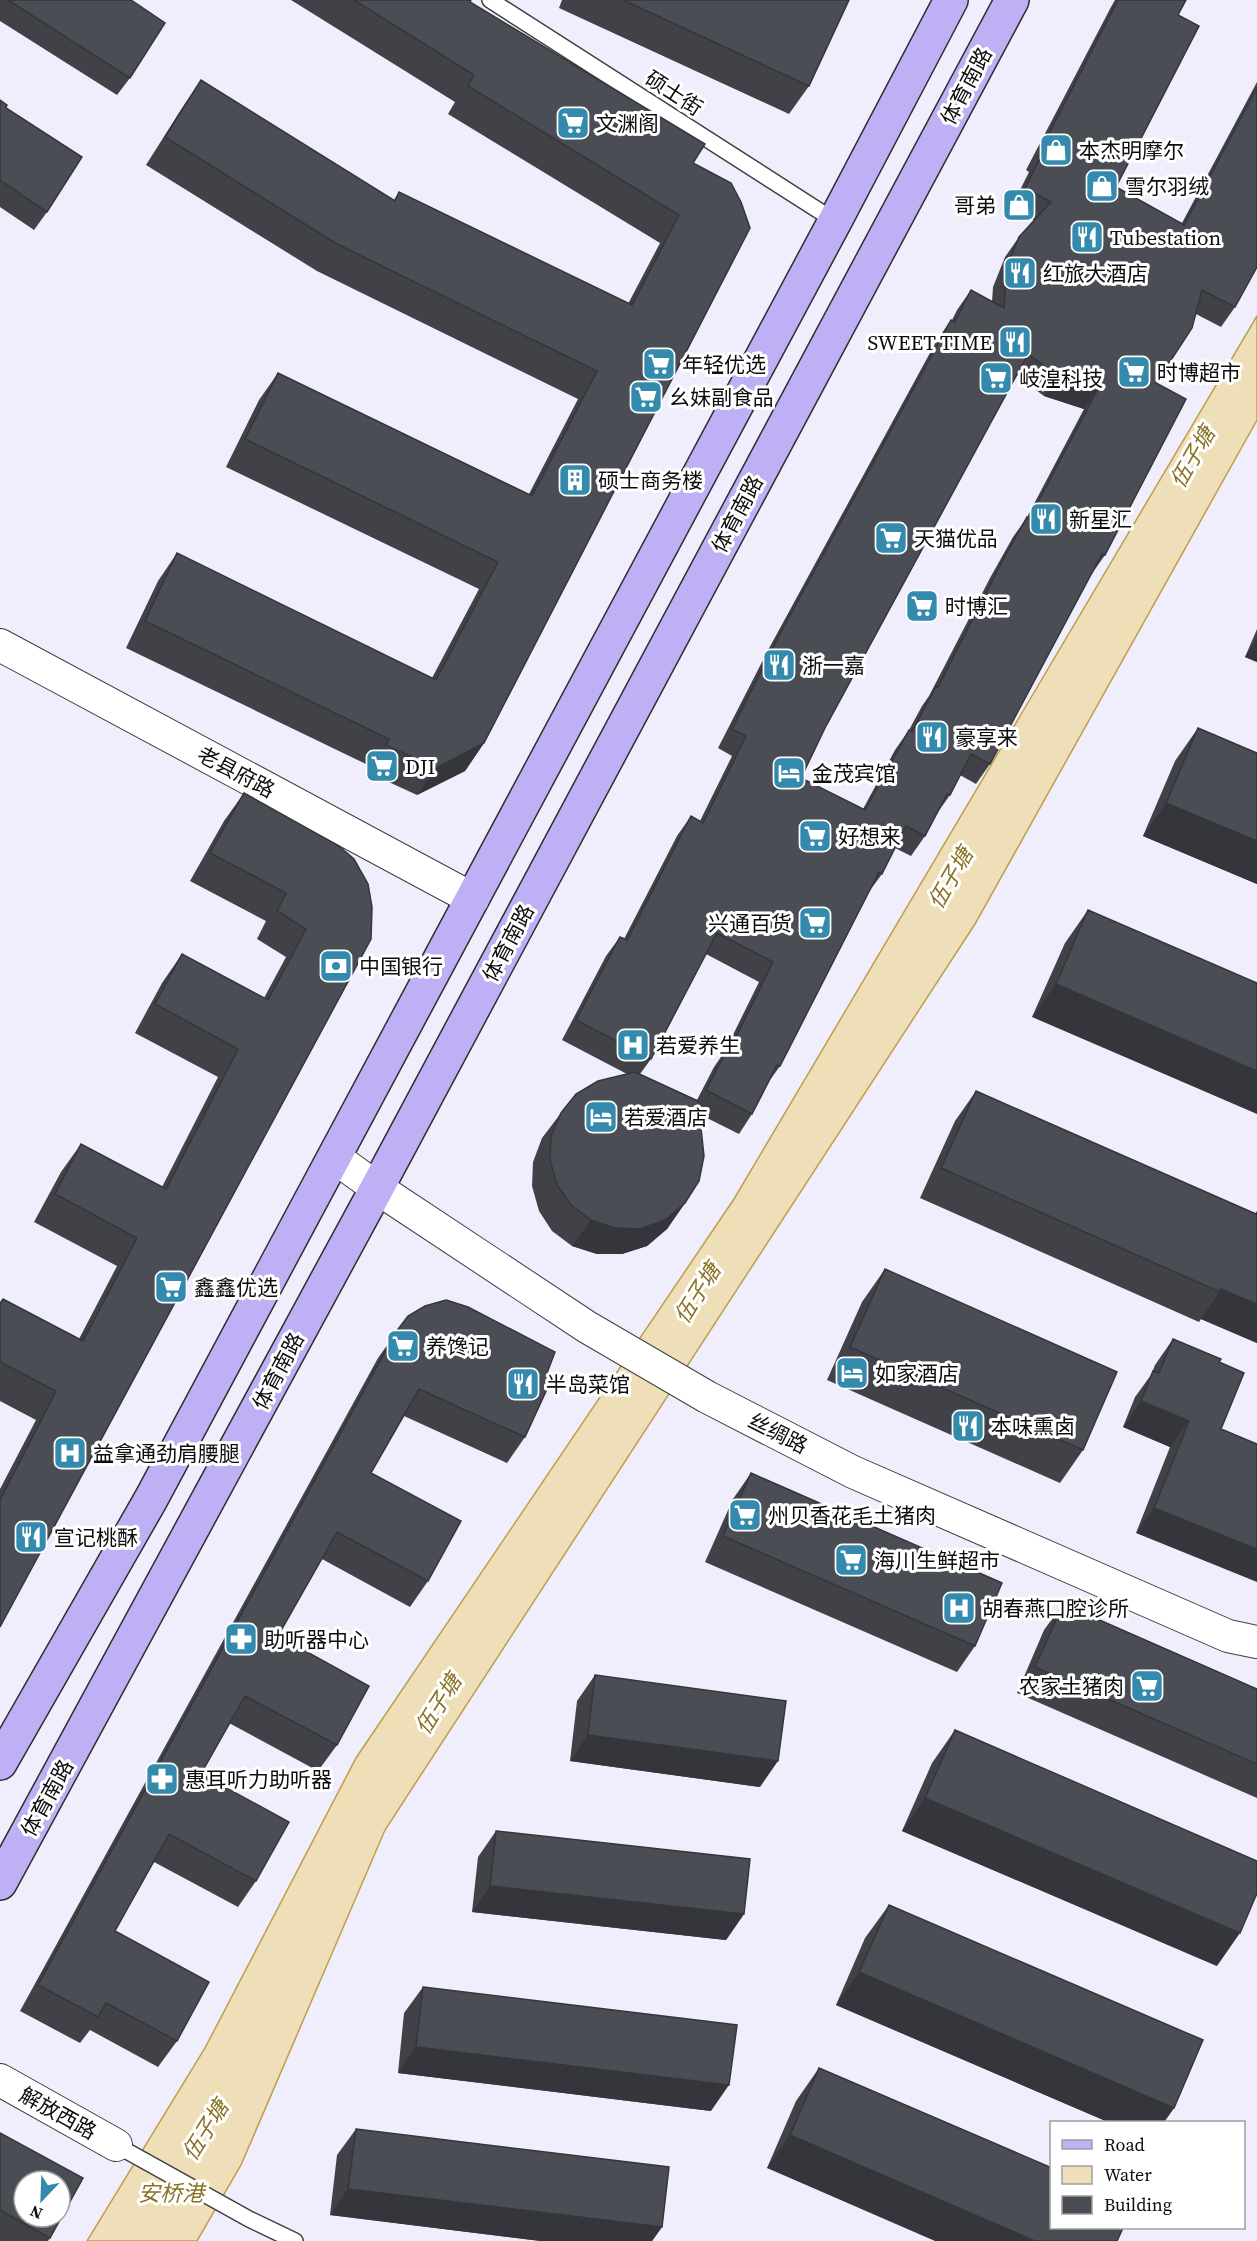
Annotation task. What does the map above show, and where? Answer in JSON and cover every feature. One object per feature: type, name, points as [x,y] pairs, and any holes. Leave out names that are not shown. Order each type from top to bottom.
[{"type":"main road","points":[[0,1762],[151,1499],[951,0]]},
{"type":"main road","name":"体育南路","points":[[0,1884],[377,1188],[1012,0]]},
{"type":"street","name":"老县府路","points":[[0,645],[472,898]]},
{"type":"street","name":"丝绸路","points":[[334,1157],[587,1327],[706,1396],[853,1472],[1228,1636],[1257,1642]]},
{"type":"street","name":"解放西路","points":[[0,2080],[116,2145]]},
{"type":"lane","name":"硕士街","points":[[490,0],[835,221]]},
{"type":"lane","points":[[116,2145],[249,2219],[295,2241]]},
{"type":"water","name":"安桥港","points":[[1257,316],[1257,420],[975,924],[385,1830],[241,2165],[197,2241],[87,2241],[205,2048],[356,1758],[734,1199]]},
{"type":"building","points":[[8,0],[131,0],[165,23],[130,78]]},
{"type":"building","points":[[354,0],[471,0],[470,2],[705,144],[693,163],[731,183],[741,202],[750,228],[484,743],[436,768],[386,745],[389,739],[145,621],[177,553],[436,680],[498,562],[245,439],[278,373],[532,496],[597,371],[337,244],[165,137],[201,80],[395,201],[399,192],[632,305],[679,215],[468,86],[474,75]]},
{"type":"building","points":[[623,0],[849,0],[809,86]]},
{"type":"building","points":[[1118,0],[1186,0],[1178,15],[1199,26],[1116,187],[1184,225],[1257,88],[1257,267],[1235,307],[1202,290],[1192,328],[1156,383],[1186,399],[1105,555],[1102,554],[990,764],[971,754],[925,836],[906,826],[882,874],[879,872],[780,1066],[777,1065],[752,1114],[706,1090],[728,1048],[730,1049],[773,962],[717,933],[651,1059],[576,1020],[620,937],[627,940],[691,816],[703,823],[746,736],[732,729],[781,632],[951,320],[955,322],[971,290],[1004,308],[1007,267],[1019,237],[1051,202],[1025,188],[1043,152],[1040,151]],"holes":[[[1028,354],[1058,376],[1098,389],[1029,519],[1027,517],[1004,558],[938,687],[936,686],[912,732],[909,730],[865,810],[801,778],[825,728]]]},
{"type":"building","points":[[0,100],[7,105],[6,108],[82,157],[47,212],[0,180]]},
{"type":"building","points":[[1198,728],[1257,753],[1257,841],[1166,803]]},
{"type":"building","points":[[244,793],[339,846],[354,859],[368,884],[372,907],[371,939],[0,1627],[0,1500],[56,1391],[0,1362],[0,1304],[3,1299],[83,1341],[137,1238],[55,1194],[81,1144],[166,1189],[238,1049],[155,1004],[182,954],[268,1000],[306,929],[277,911],[286,893],[210,853]]},
{"type":"building","points":[[1088,910],[1257,983],[1257,1071],[1056,984]]},
{"type":"building","points":[[635,1072],[698,1101],[704,1156],[699,1181],[685,1203],[665,1220],[640,1229],[615,1228],[591,1220],[571,1205],[557,1185],[550,1160],[551,1136],[561,1113],[576,1094],[598,1081]]},
{"type":"building","points":[[976,1091],[1257,1213],[1257,1304],[1221,1289],[1220,1292],[941,1168]]},
{"type":"building","points":[[885,1269],[1117,1372],[1083,1450],[850,1347]]},
{"type":"building","points":[[446,1300],[468,1307],[555,1352],[547,1373],[553,1376],[525,1437],[419,1389],[371,1473],[461,1521],[428,1581],[337,1532],[278,1636],[369,1686],[337,1745],[245,1696],[201,1774],[289,1822],[256,1881],[169,1834],[115,1931],[209,1982],[177,2041],[106,2003],[98,2017],[38,1985],[396,1332],[408,1316],[425,1306]]},
{"type":"building","points":[[1173,1339],[1221,1359],[1219,1362],[1244,1373],[1221,1429],[1257,1444],[1257,1549],[1154,1508],[1189,1421],[1141,1401],[1153,1371],[1159,1373]]},
{"type":"building","points":[[751,1473],[1002,1583],[975,1646],[723,1536]]},
{"type":"building","points":[[1063,1604],[1257,1689],[1257,1764],[1035,1667]]},
{"type":"building","points":[[595,1675],[786,1701],[778,1761],[588,1735]]},
{"type":"building","points":[[955,1730],[1257,1861],[1257,1893],[1240,1933],[925,1798]]},
{"type":"building","points":[[496,1831],[750,1859],[744,1914],[490,1886]]},
{"type":"building","points":[[889,1905],[1203,2040],[1174,2108],[859,1972]]},
{"type":"building","points":[[423,1987],[737,2025],[729,2085],[416,2047]]},
{"type":"building","points":[[819,2068],[1050,2167],[1050,2229],[1123,2229],[1117,2241],[1035,2241],[790,2135]]},
{"type":"building","points":[[356,2129],[669,2167],[662,2227],[348,2189]]},
{"type":"building","points":[[0,2133],[66,2169],[12,2169],[12,2217],[0,2210]]},
{"type":"building","points":[[72,2172],[83,2178],[72,2198]]},
{"type":"building","points":[[34,2229],[55,2229],[50,2238]]},
{"type":"place","name":"文渊阁","points":[[573,123]]},
{"type":"place","name":"本杰明摩尔","points":[[1056,150]]},
{"type":"place","name":"雪尔羽绒","points":[[1102,186]]},
{"type":"place","name":"哥弟","points":[[1019,205]]},
{"type":"place","name":"Tubestation","points":[[1087,237]]},
{"type":"place","name":"红旅大酒店","points":[[1020,273]]},
{"type":"place","name":"SWEET TIME","points":[[1015,342]]},
{"type":"place","name":"年轻优选","points":[[659,364]]},
{"type":"place","name":"时博超市","points":[[1134,372]]},
{"type":"place","name":"岐湟科技","points":[[996,378]]},
{"type":"place","name":"幺妹副食品","points":[[646,397]]},
{"type":"place","name":"硕士商务楼","points":[[575,480]]},
{"type":"place","name":"新星汇","points":[[1046,519]]},
{"type":"place","name":"天猫优品","points":[[891,538]]},
{"type":"place","name":"时博汇","points":[[922,606]]},
{"type":"place","name":"浙一嘉","points":[[779,665]]},
{"type":"place","name":"豪享来","points":[[932,737]]},
{"type":"place","name":"DJI","points":[[382,766]]},
{"type":"place","name":"金茂宾馆","points":[[789,773]]},
{"type":"place","name":"好想来","points":[[815,836]]},
{"type":"place","name":"兴通百货","points":[[815,923]]},
{"type":"place","name":"中国银行","points":[[336,966]]},
{"type":"place","name":"若爱养生","points":[[633,1045]]},
{"type":"place","name":"若爱酒店","points":[[601,1117]]},
{"type":"place","name":"鑫鑫优选","points":[[171,1287]]},
{"type":"place","name":"养馋记","points":[[403,1346]]},
{"type":"place","name":"如家酒店","points":[[852,1373]]},
{"type":"place","name":"半岛菜馆","points":[[523,1384]]},
{"type":"place","name":"本味熏卤","points":[[968,1426]]},
{"type":"place","name":"益拿通劲肩腰腿","points":[[70,1453]]},
{"type":"place","name":"州贝香花毛土猪肉","points":[[745,1515]]},
{"type":"place","name":"宣记桃酥","points":[[31,1537]]},
{"type":"place","name":"海川生鲜超市","points":[[851,1560]]},
{"type":"place","name":"胡春燕口腔诊所","points":[[959,1608]]},
{"type":"place","name":"助听器中心","points":[[241,1639]]},
{"type":"place","name":"农家土猪肉","points":[[1147,1686]]},
{"type":"place","name":"惠耳听力助听器","points":[[162,1779]]},
{"type":"water label","name":"伍子塘","points":[[1192,457]]},
{"type":"water label","name":"伍子塘","points":[[950,878]]},
{"type":"water label","name":"伍子塘","points":[[697,1293]]},
{"type":"water label","name":"伍子塘","points":[[438,1704]]},
{"type":"water label","name":"伍子塘","points":[[205,2130]]}]
